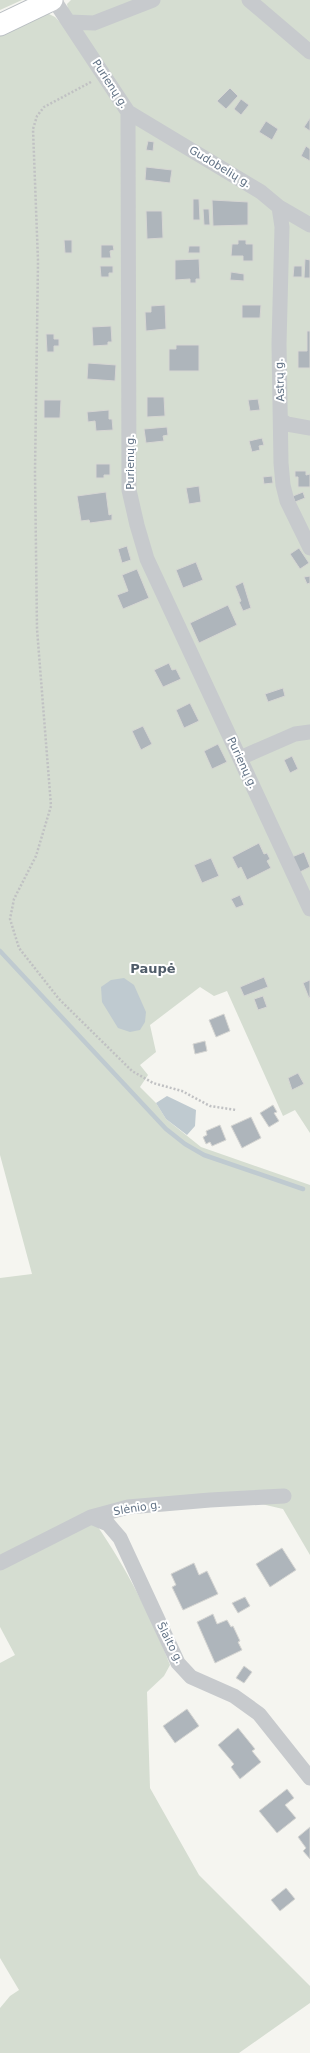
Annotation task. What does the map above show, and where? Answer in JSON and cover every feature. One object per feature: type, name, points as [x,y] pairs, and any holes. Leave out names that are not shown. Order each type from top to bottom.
[{"type":"main road","points":[[0,24],[53,0]]},
{"type":"street","name":"Purienų g.","points":[[53,0],[128,112],[129,490],[147,559],[310,909]]},
{"type":"street","points":[[69,22],[94,23],[153,0]]},
{"type":"street","points":[[249,0],[310,52]]},
{"type":"street","name":"Gudobelių g.","points":[[128,112],[261,192],[279,207],[310,225]]},
{"type":"street","name":"Astrų g.","points":[[279,207],[282,227],[279,344],[283,485],[287,501],[310,548]]},
{"type":"street","points":[[281,420],[287,424],[310,428]]},
{"type":"street","points":[[240,758],[295,734],[310,732]]},
{"type":"street","name":"Slėnio g.","points":[[0,1563],[91,1517],[128,1507],[210,1500],[284,1496]]},
{"type":"street","name":"Šlaito g.","points":[[91,1517],[108,1524],[120,1538],[178,1663],[190,1677],[234,1696],[259,1714],[310,1778]]},
{"type":"path","points":[[104,75],[44,107],[36,116],[33,129],[38,261],[35,472],[37,629],[51,806],[36,856],[14,899],[10,919],[19,948],[59,999],[132,1071],[153,1083],[182,1091],[210,1106],[236,1110]]},
{"type":"shaded area","points":[[0,0],[22,0],[0,10]]},
{"type":"shaded area","points":[[71,0],[310,0],[310,1133],[295,1110],[283,1116],[227,991],[214,996],[200,987],[150,1025],[156,1052],[140,1065],[148,1075],[140,1087],[156,1103],[166,1119],[201,1147],[310,1185],[310,1555],[283,1509],[213,1493],[91,1517],[114,1551],[135,1588],[170,1665],[164,1676],[147,1692],[150,1788],[199,1875],[310,1986],[310,2003],[239,2053],[0,2053],[0,2008],[10,1996],[19,1990],[0,1958],[0,1663],[15,1655],[0,1627],[0,1278],[32,1274],[0,1155],[0,34],[45,12],[55,17],[66,28],[69,15],[67,4]]},
{"type":"shaded area","points":[[124,978],[134,985],[146,1012],[145,1022],[140,1030],[130,1032],[118,1028],[102,1002],[101,987],[111,980]]},
{"type":"shaded area","points":[[167,1096],[196,1110],[195,1126],[187,1135],[166,1119],[156,1103]]},
{"type":"building","points":[[230,88],[238,96],[226,109],[217,101]]},
{"type":"building","points":[[241,99],[249,105],[241,115],[234,109]]},
{"type":"building","points":[[310,118],[310,131],[304,127]]},
{"type":"building","points":[[266,121],[278,129],[272,140],[259,132]]},
{"type":"building","points":[[148,141],[154,142],[153,151],[146,150]]},
{"type":"building","points":[[306,146],[310,149],[310,161],[301,156]]},
{"type":"building","points":[[146,167],[172,170],[170,183],[145,180]]},
{"type":"building","points":[[193,199],[199,199],[200,220],[193,220]]},
{"type":"building","points":[[212,200],[248,202],[248,225],[213,226]]},
{"type":"building","points":[[203,209],[209,209],[210,225],[204,225]]},
{"type":"building","points":[[146,211],[162,211],[163,238],[147,239]]},
{"type":"building","points":[[64,240],[72,240],[72,253],[65,253]]},
{"type":"building","points":[[238,240],[246,240],[246,244],[253,244],[253,261],[243,261],[243,256],[231,256],[232,244],[238,244]]},
{"type":"building","points":[[101,245],[113,245],[114,250],[110,251],[111,258],[101,258]]},
{"type":"building","points":[[189,246],[200,246],[200,253],[188,253]]},
{"type":"building","points":[[199,259],[200,279],[196,279],[196,283],[190,283],[190,279],[175,280],[175,260]]},
{"type":"building","points":[[305,259],[310,260],[310,278],[304,278]]},
{"type":"building","points":[[100,266],[113,266],[113,273],[109,273],[109,277],[101,277]]},
{"type":"building","points":[[294,266],[302,266],[302,277],[293,277]]},
{"type":"building","points":[[231,272],[244,274],[244,281],[230,280]]},
{"type":"building","points":[[165,305],[166,329],[146,331],[145,312],[151,312],[151,306]]},
{"type":"building","points":[[242,305],[261,305],[260,318],[242,318]]},
{"type":"building","points":[[111,326],[112,342],[108,342],[108,345],[93,346],[92,327]]},
{"type":"building","points":[[307,331],[310,331],[310,368],[298,368],[298,351],[307,351]]},
{"type":"building","points":[[46,334],[54,334],[54,339],[59,339],[59,346],[54,346],[54,352],[47,352]]},
{"type":"building","points":[[176,345],[199,345],[199,371],[169,371],[169,349],[176,349]]},
{"type":"building","points":[[88,363],[116,365],[115,381],[87,379]]},
{"type":"building","points":[[147,397],[164,397],[165,416],[147,417]]},
{"type":"building","points":[[258,399],[260,410],[250,411],[248,400]]},
{"type":"building","points":[[44,400],[61,400],[60,418],[44,418]]},
{"type":"building","points":[[109,410],[109,419],[112,419],[113,430],[96,431],[95,421],[88,422],[87,412]]},
{"type":"building","points":[[167,427],[168,435],[163,436],[164,441],[146,443],[144,429]]},
{"type":"building","points":[[262,438],[264,445],[259,446],[260,450],[252,452],[249,441]]},
{"type":"building","points":[[96,464],[110,464],[110,475],[104,475],[104,478],[96,478]]},
{"type":"building","points":[[295,471],[306,471],[306,475],[310,474],[310,487],[298,487],[298,477],[295,477]]},
{"type":"building","points":[[272,476],[273,483],[264,484],[263,477]]},
{"type":"building","points":[[199,486],[201,502],[189,504],[186,488]]},
{"type":"building","points":[[106,492],[109,515],[112,514],[112,520],[90,523],[89,520],[81,521],[77,496]]},
{"type":"building","points":[[303,492],[305,498],[295,502],[293,496]]},
{"type":"building","points":[[127,546],[131,560],[122,563],[118,549]]},
{"type":"building","points":[[299,548],[309,563],[300,569],[290,554]]},
{"type":"building","points":[[196,562],[203,580],[183,588],[176,570]]},
{"type":"building","points":[[137,569],[149,598],[123,609],[117,595],[128,591],[122,575]]},
{"type":"building","points":[[310,576],[310,583],[307,584],[304,577]]},
{"type":"building","points":[[243,582],[251,608],[243,611],[235,586]]},
{"type":"building","points":[[228,605],[237,625],[199,643],[190,623]]},
{"type":"building","points":[[169,663],[172,670],[176,669],[181,679],[163,687],[154,670]]},
{"type":"building","points":[[283,688],[285,696],[268,702],[265,694]]},
{"type":"building","points":[[190,703],[199,721],[184,728],[176,710]]},
{"type":"building","points":[[143,726],[152,744],[141,750],[132,731]]},
{"type":"building","points":[[218,744],[227,762],[212,769],[204,751]]},
{"type":"building","points":[[292,756],[298,769],[290,773],[284,760]]},
{"type":"building","points":[[259,843],[264,854],[267,853],[270,859],[267,861],[271,868],[247,880],[241,867],[238,869],[232,857]]},
{"type":"building","points":[[304,852],[310,867],[300,872],[292,857]]},
{"type":"building","points":[[211,858],[219,876],[202,883],[194,865]]},
{"type":"building","points":[[240,895],[244,905],[236,908],[231,899]]},
{"type":"building","points":[[264,977],[268,987],[244,996],[240,987]]},
{"type":"building","points":[[310,980],[310,997],[309,998],[303,983]]},
{"type":"building","points":[[263,996],[267,1007],[258,1010],[254,999]]},
{"type":"building","points":[[224,1014],[230,1031],[216,1037],[209,1020]]},
{"type":"building","points":[[205,1041],[207,1051],[195,1054],[193,1044]]},
{"type":"building","points":[[298,1073],[304,1084],[292,1090],[288,1078]]},
{"type":"building","points":[[273,1105],[277,1112],[274,1113],[279,1121],[269,1127],[260,1113]]},
{"type":"building","points":[[251,1117],[261,1138],[242,1148],[231,1126]]},
{"type":"building","points":[[220,1125],[226,1140],[212,1146],[210,1142],[206,1144],[203,1137],[207,1135],[206,1131]]},
{"type":"building","points":[[282,1548],[296,1570],[270,1587],[256,1564]]},
{"type":"building","points":[[194,1563],[199,1575],[207,1571],[218,1594],[183,1610],[172,1587],[176,1585],[171,1574]]},
{"type":"building","points":[[245,1597],[250,1606],[238,1613],[232,1603]]},
{"type":"building","points":[[213,1614],[217,1624],[227,1620],[231,1627],[233,1626],[240,1641],[238,1642],[242,1650],[215,1663],[197,1622]]},
{"type":"building","points":[[244,1666],[252,1672],[244,1683],[236,1678]]},
{"type":"building","points":[[187,1709],[199,1726],[175,1743],[163,1726]]},
{"type":"building","points":[[238,1728],[255,1749],[252,1751],[261,1762],[240,1779],[231,1767],[234,1764],[218,1745]]},
{"type":"building","points":[[287,1789],[294,1798],[285,1805],[296,1818],[277,1833],[259,1811]]},
{"type":"building","points":[[310,1827],[310,1859],[303,1851],[306,1848],[298,1837]]},
{"type":"building","points":[[286,1888],[295,1899],[280,1911],[271,1900]]},
{"type":"waterway","points":[[0,951],[166,1129],[185,1144],[204,1155],[303,1189]]},
{"type":"district","name":"Paupė","points":[[153,968]]}]
